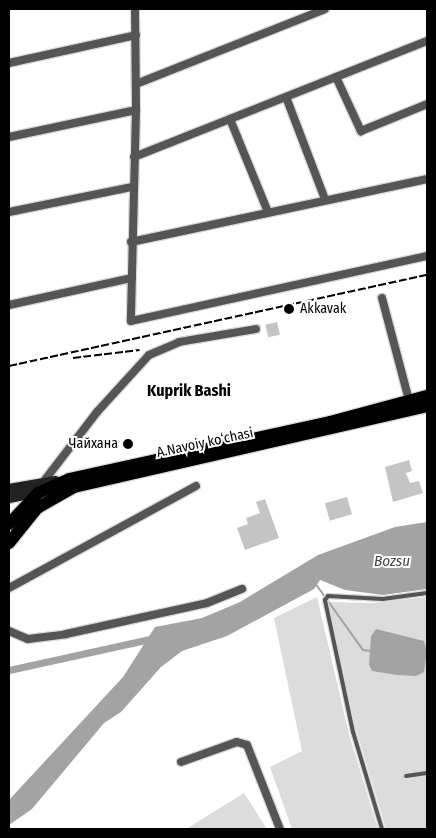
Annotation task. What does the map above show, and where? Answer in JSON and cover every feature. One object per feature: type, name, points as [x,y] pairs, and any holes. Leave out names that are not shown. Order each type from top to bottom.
[{"type":"main road","points":[[9,524],[42,492],[71,483],[394,411],[420,403]]},
{"type":"main road","points":[[9,543],[42,492]]},
{"type":"street","points":[[135,9],[136,110],[132,187],[131,321],[427,256]]},
{"type":"street","points":[[136,84],[325,9]]},
{"type":"street","points":[[9,63],[136,35]]},
{"type":"street","points":[[134,157],[427,41]]},
{"type":"street","points":[[336,77],[361,131],[427,104]]},
{"type":"street","points":[[286,97],[325,199]]},
{"type":"street","points":[[9,136],[136,110]]},
{"type":"street","points":[[230,119],[268,212]]},
{"type":"street","points":[[132,242],[325,199],[427,179]]},
{"type":"street","points":[[9,212],[132,187]]},
{"type":"street","points":[[9,305],[132,278]]},
{"type":"street","points":[[382,298],[420,403]]},
{"type":"street","points":[[9,498],[42,492],[97,412],[149,356],[179,342],[256,329]]},
{"type":"street","points":[[9,588],[196,486]]},
{"type":"street","points":[[9,489],[42,492]]},
{"type":"street","points":[[9,631],[28,639],[66,634],[213,601],[242,589]]},
{"type":"street","points":[[181,762],[237,742],[247,745],[280,829]]},
{"type":"lane","points":[[382,829],[353,732],[325,600],[330,596],[383,599],[427,593]]},
{"type":"lane","points":[[406,776],[427,773]]},
{"type":"shaded area","points":[[317,597],[349,734],[378,829],[292,829],[270,767],[302,751],[274,618]]},
{"type":"shaded area","points":[[427,597],[427,829],[386,829],[355,726],[328,605],[330,602],[373,603]]},
{"type":"shaded area","points":[[244,793],[267,829],[186,829]]},
{"type":"water","name":"Bozsu","points":[[427,522],[427,589],[383,595],[345,590],[320,580],[314,589],[227,636],[182,651],[161,667],[121,712],[104,723],[32,809],[9,825],[9,800],[123,677],[155,627],[202,618],[240,602],[318,555],[395,527]]},
{"type":"water","points":[[376,629],[424,641],[427,652],[424,672],[416,676],[372,671],[369,665],[371,636]]},
{"type":"building","points":[[277,322],[280,335],[268,337],[265,325]]},
{"type":"building","points":[[409,460],[412,471],[406,473],[410,483],[419,481],[423,493],[393,502],[385,467]]},
{"type":"building","points":[[347,497],[352,514],[330,521],[325,503]]},
{"type":"building","points":[[265,499],[279,538],[245,550],[237,528],[248,524],[246,518],[260,513],[256,502]]},
{"type":"waterway","points":[[315,583],[363,650],[371,651]]},
{"type":"waterway","points":[[9,670],[155,638]]},
{"type":"railway","points":[[9,366],[427,275]]},
{"type":"railway","points":[[73,358],[140,350]]},
{"type":"place","name":"Akkavak","points":[[289,309]]},
{"type":"place","name":"Чайхана","points":[[128,444]]},
{"type":"district","name":"Kuprik Bashi","points":[[189,391]]}]
